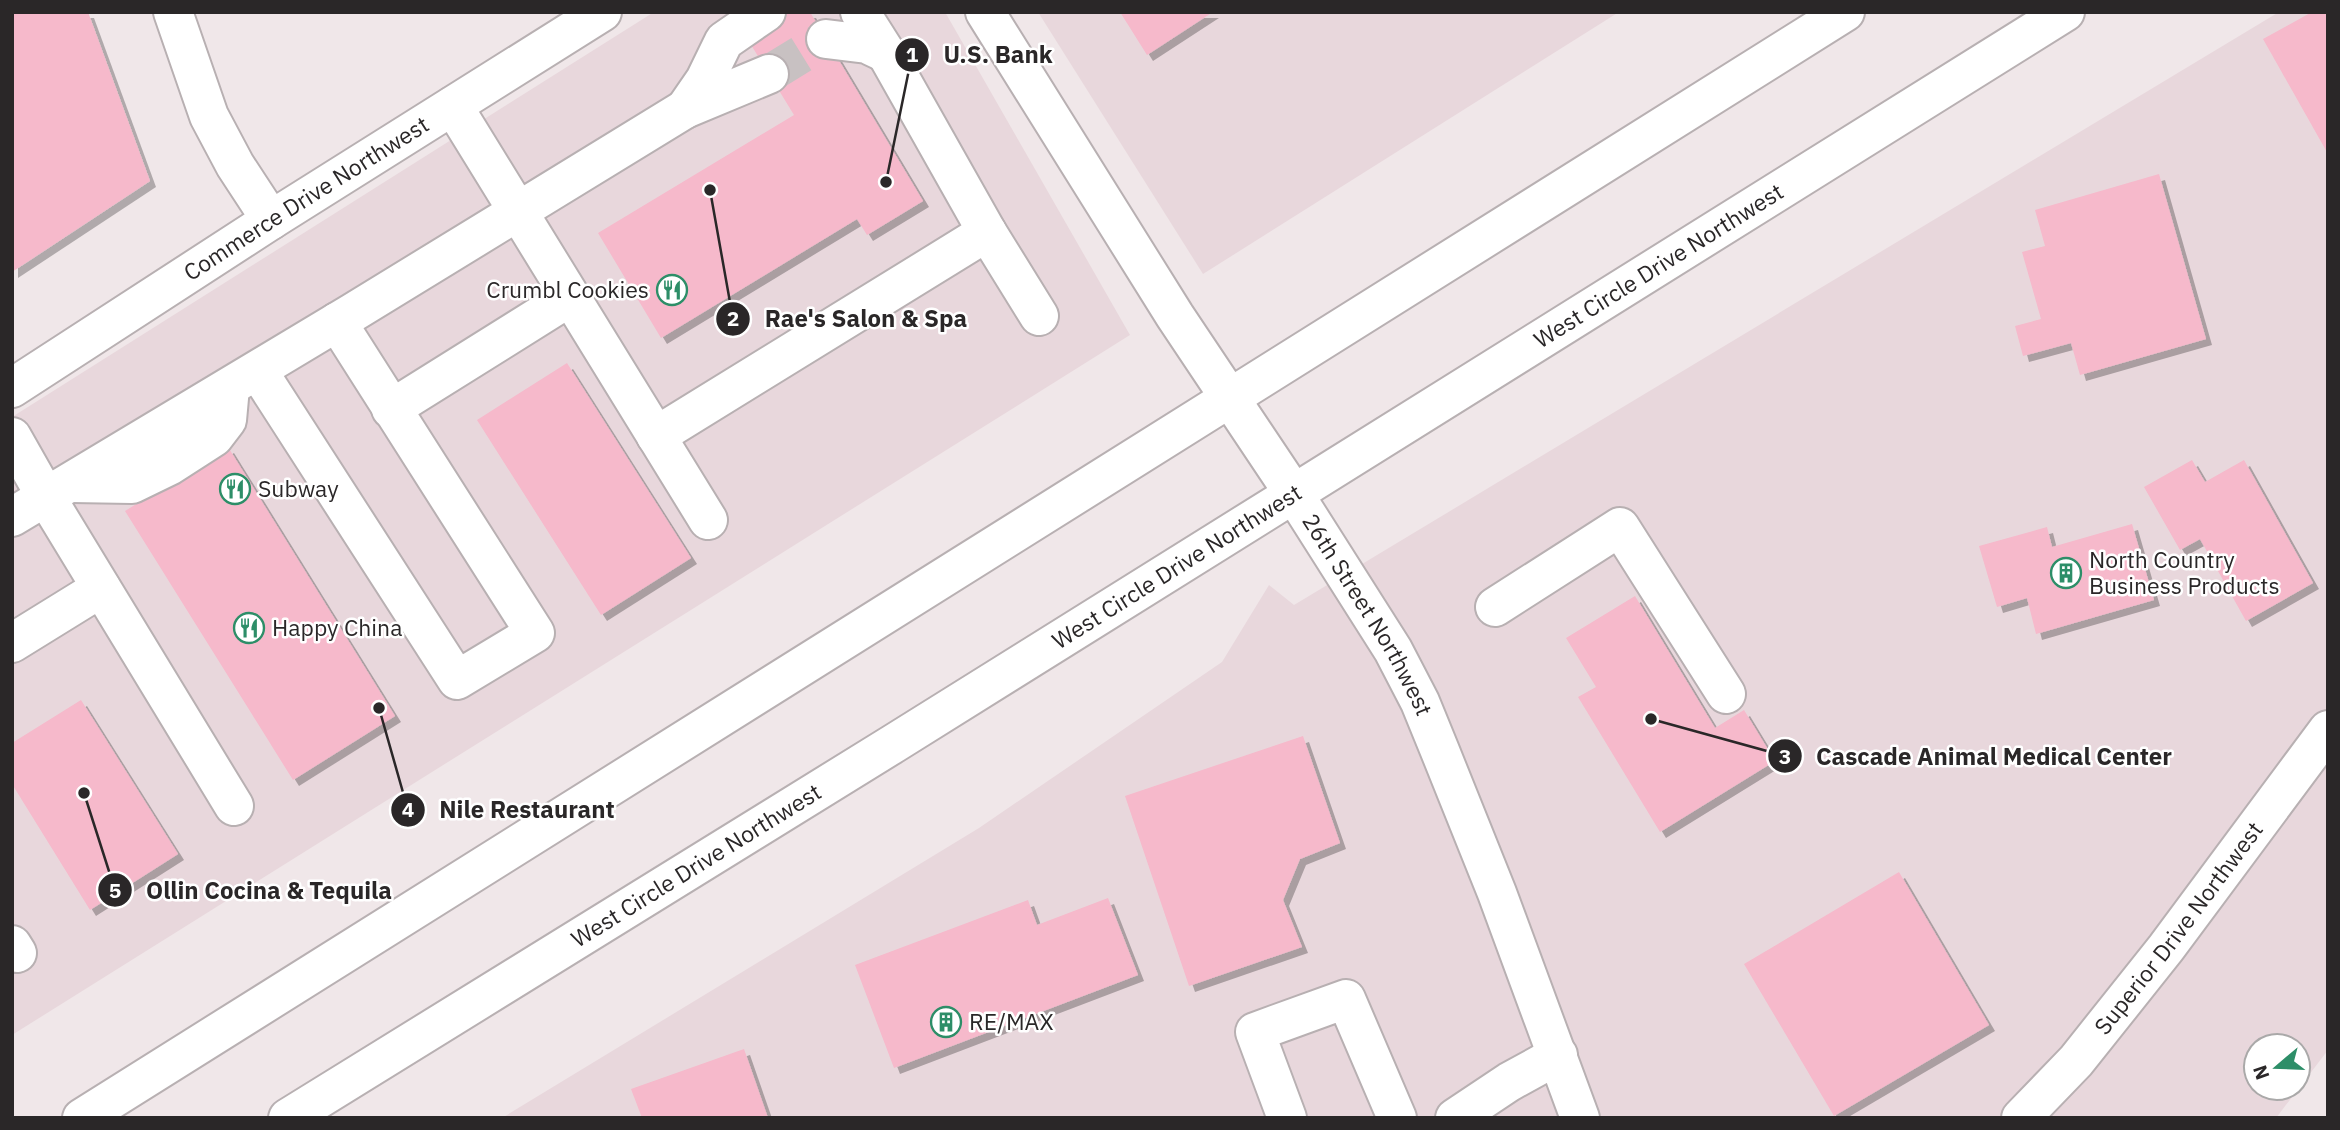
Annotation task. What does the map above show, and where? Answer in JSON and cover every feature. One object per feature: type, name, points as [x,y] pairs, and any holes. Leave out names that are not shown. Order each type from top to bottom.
[{"type":"main road","points":[[173,12],[209,116],[235,166],[271,220]]},
{"type":"main road","name":"Commerce Drive Northwest","points":[[12,388],[271,220],[603,12]]},
{"type":"main road","points":[[685,109],[705,80],[724,41],[766,12]]},
{"type":"main road","points":[[860,12],[987,232],[1039,316]]},
{"type":"main road","name":"26th Street Northwest","points":[[985,12],[1017,67],[1386,639],[1420,702],[1497,894],[1580,1118]]},
{"type":"main road","points":[[82,1118],[1230,400],[1844,12]]},
{"type":"main road","name":"West Circle Drive Northwest","points":[[288,1118],[882,752],[2065,12]]},
{"type":"main road","points":[[826,39],[867,44],[886,53]]},
{"type":"main road","points":[[12,517],[519,213],[685,109],[769,74]]},
{"type":"main road","points":[[453,106],[708,520]]},
{"type":"main road","points":[[656,436],[987,232]]},
{"type":"main road","points":[[391,409],[570,297]]},
{"type":"main road","points":[[244,379],[457,680],[535,633],[337,322]]},
{"type":"main road","points":[[12,437],[59,490],[101,588],[234,806]]},
{"type":"main road","points":[[1495,607],[1620,527],[1726,694]]},
{"type":"main road","points":[[12,643],[101,588]]},
{"type":"main road","name":"Superior Drive Northwest","points":[[2021,1118],[2076,1061],[2158,958],[2328,730]]},
{"type":"main road","points":[[1287,1118],[1255,1032],[1346,999],[1397,1118]]},
{"type":"main road","points":[[1455,1118],[1509,1082],[1558,1055]]},
{"type":"shaded area","points":[[654,12],[945,12],[1130,335],[12,1035],[12,417]]},
{"type":"shaded area","points":[[1038,12],[1619,12],[1203,274]]},
{"type":"shaded area","points":[[2279,12],[2328,12],[2328,1050],[2312,1071],[2312,1032],[2242,1032],[2242,1102],[2288,1102],[2276,1118],[502,1118],[979,828],[1222,662],[1269,585],[1294,605]]},
{"type":"building","points":[[12,12],[88,12],[150,181],[12,272]]},
{"type":"building","points":[[783,12],[810,12],[923,201],[867,235],[857,219],[661,338],[598,233],[794,115],[745,35]]},
{"type":"building","points":[[1120,12],[1213,12],[1147,55]]},
{"type":"building","points":[[2312,12],[2328,12],[2328,154],[2263,39]]},
{"type":"building","points":[[2159,174],[2206,339],[2080,375],[2071,343],[2023,356],[2015,326],[2041,319],[2022,252],[2045,246],[2035,210]]},
{"type":"building","points":[[567,363],[691,558],[601,615],[477,420]]},
{"type":"building","points":[[228,447],[395,716],[293,780],[125,511]]},
{"type":"building","points":[[2192,460],[2205,482],[2244,460],[2313,583],[2246,621],[2200,539],[2180,550],[2144,487]]},
{"type":"building","name":"North Country Business Products","points":[[2132,524],[2154,600],[2036,634],[2027,598],[1997,607],[1979,546],[2047,527],[2052,547]]},
{"type":"building","points":[[1635,596],[1715,728],[1744,710],[1775,761],[1660,832],[1578,697],[1596,687],[1566,638]]},
{"type":"building","points":[[81,700],[178,854],[90,910],[12,784],[12,743]]},
{"type":"building","points":[[1303,736],[1340,843],[1300,859],[1283,900],[1302,947],[1189,986],[1125,796]]},
{"type":"building","points":[[1899,872],[1989,1025],[1834,1116],[1744,964]]},
{"type":"building","name":"RE/MAX","points":[[1108,898],[1138,975],[894,1068],[855,965],[1028,900],[1037,925]]},
{"type":"building","points":[[744,1049],[768,1118],[642,1118],[631,1089]]},
{"type":"tunnel","points":[[769,74],[826,39]]},
{"type":"place","name":"U.S. Bank","points":[[886,182]]},
{"type":"place","name":"Rae's Salon & Spa","points":[[710,190]]},
{"type":"place","name":"Crumbl Cookies","points":[[672,290]]},
{"type":"place","name":"Subway","points":[[235,489]]},
{"type":"place","name":"North Country Business Products","points":[[2066,573]]},
{"type":"place","name":"Happy China","points":[[249,628]]},
{"type":"place","name":"Nile Restaurant","points":[[379,708]]},
{"type":"place","name":"Cascade Animal Medical Center","points":[[1651,719]]},
{"type":"place","name":"Ollin Cocina & Tequila","points":[[84,793]]},
{"type":"place","name":"RE/MAX","points":[[946,1022]]}]
